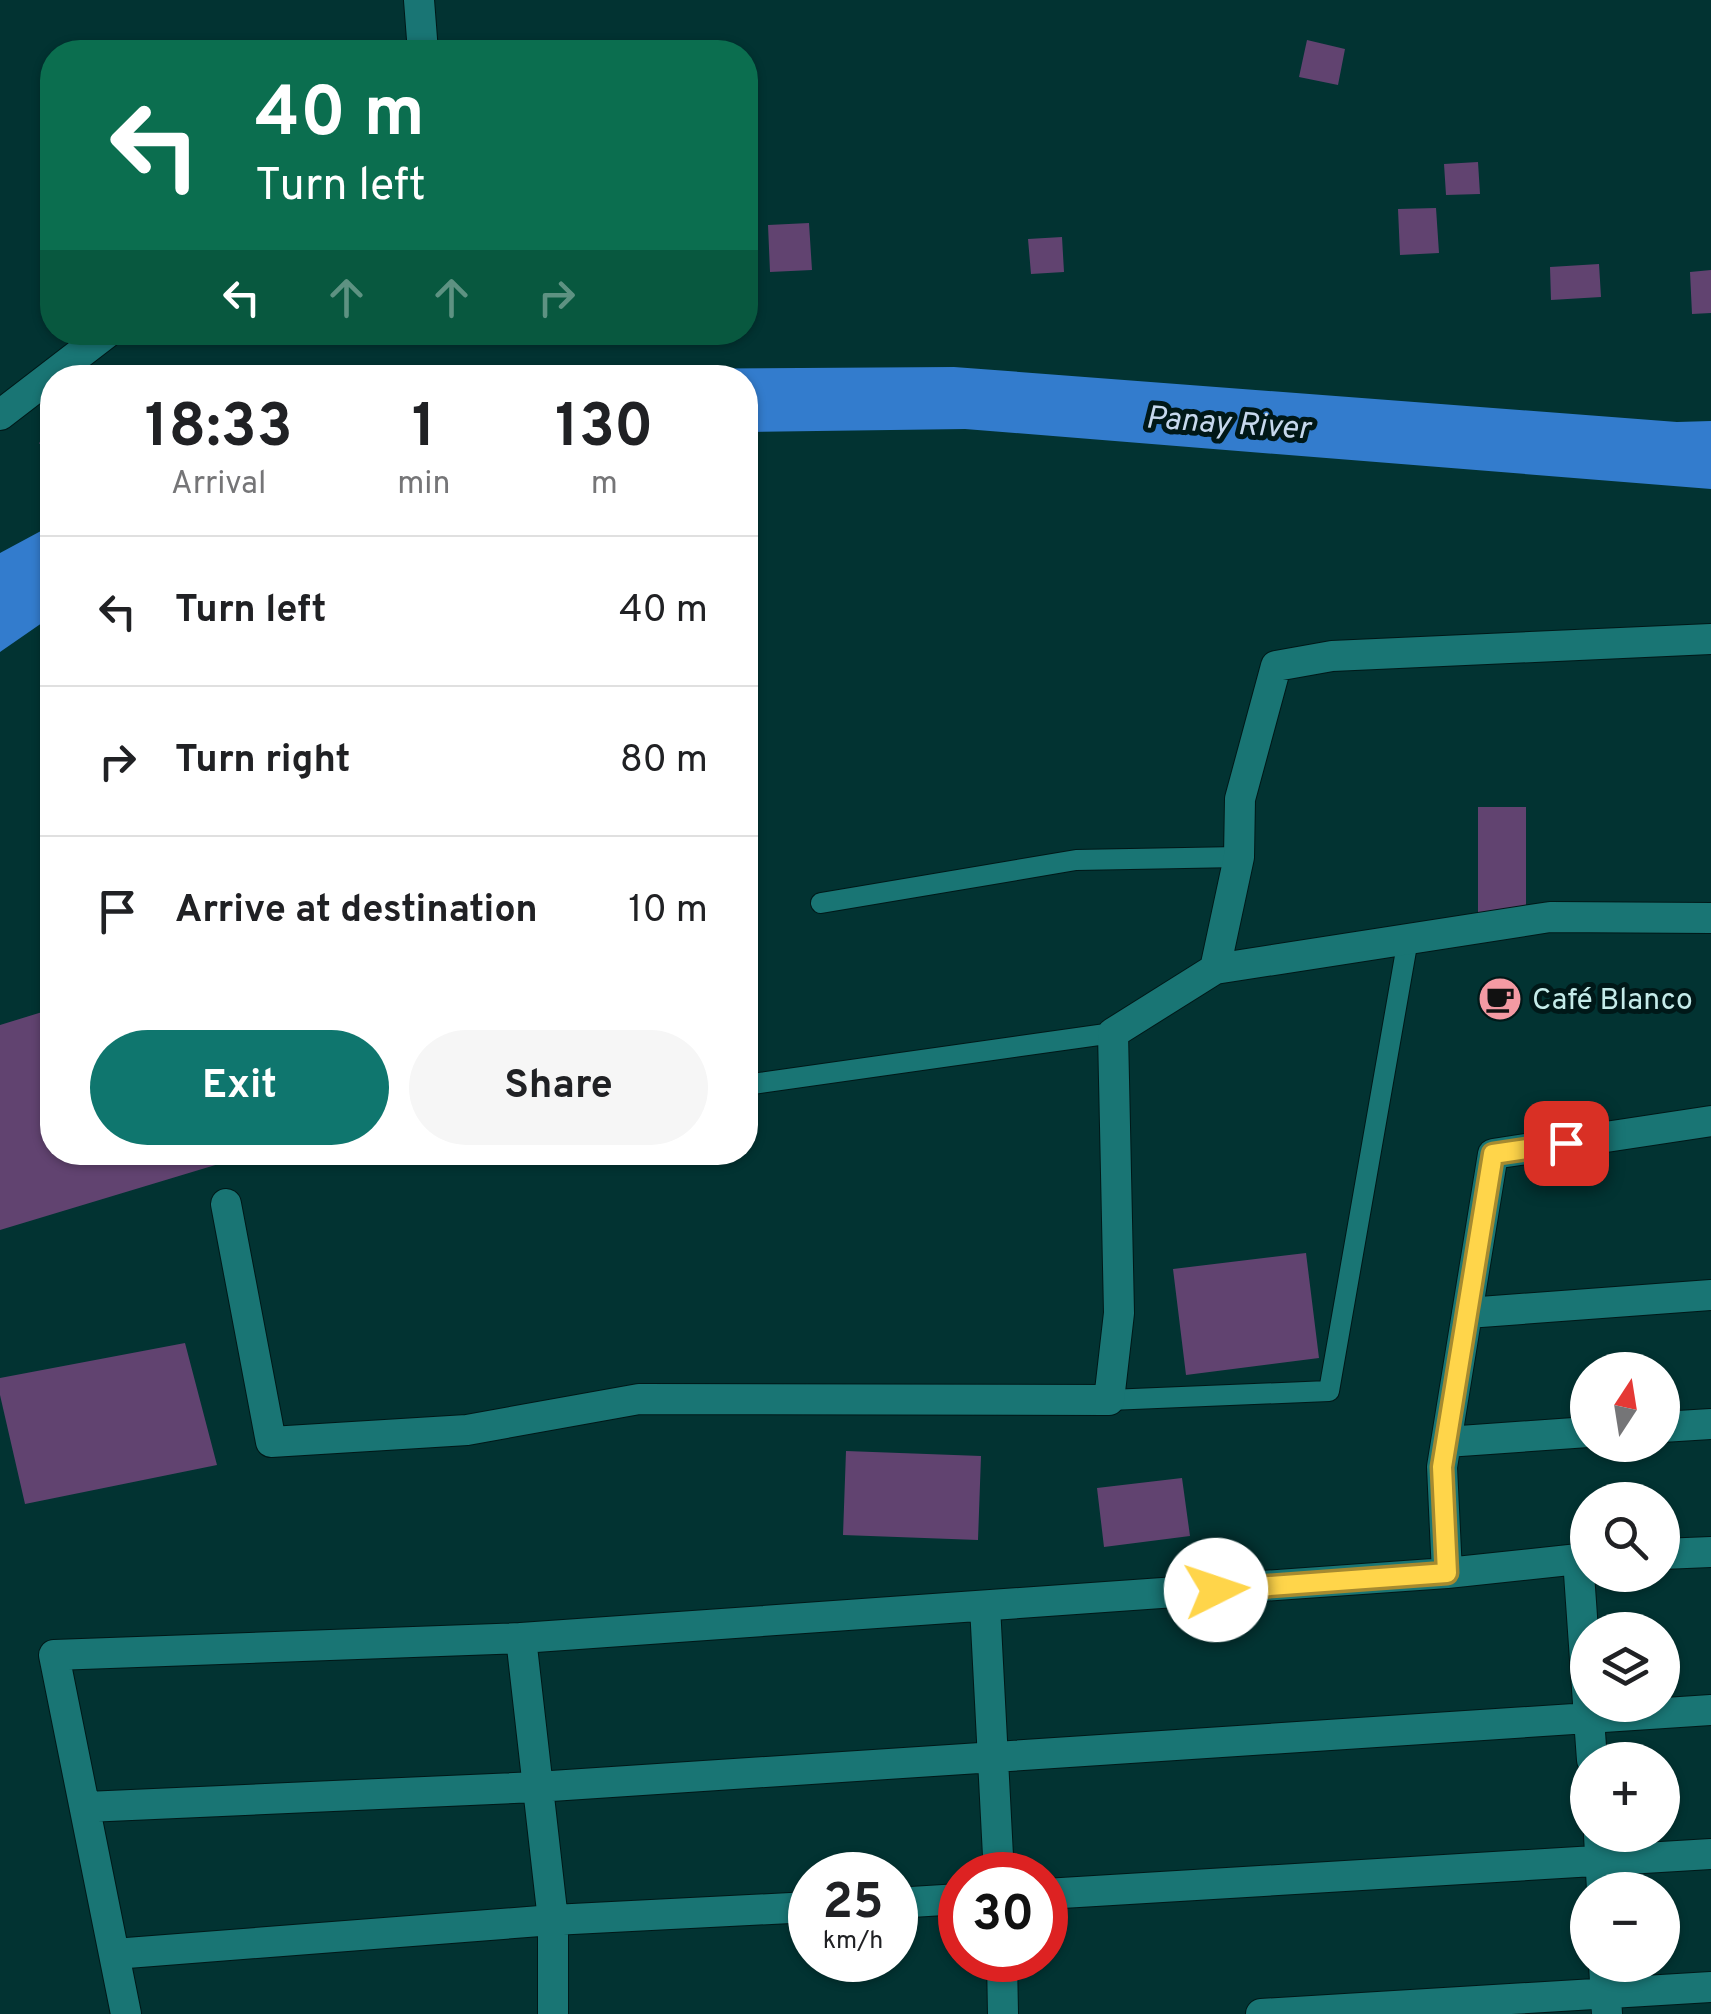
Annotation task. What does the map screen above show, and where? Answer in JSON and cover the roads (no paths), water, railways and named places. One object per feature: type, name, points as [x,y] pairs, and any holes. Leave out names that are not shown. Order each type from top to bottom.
[{"type":"street","points":[[419,0],[422,40]]},
{"type":"street","points":[[66,365],[91,345]]},
{"type":"street","points":[[0,416],[40,385]]},
{"type":"street","points":[[1216,969],[1239,857],[1240,799],[1276,666],[1332,656],[1711,639]]},
{"type":"street","points":[[226,1204],[270,1442],[467,1430],[640,1399],[1109,1400],[1119,1314],[1113,1033],[1216,969],[1550,917],[1711,918]]},
{"type":"street","points":[[1447,1573],[1442,1467],[1493,1154],[1711,1120]]},
{"type":"street","points":[[1467,1314],[1711,1294]]},
{"type":"street","points":[[1680,1426],[1711,1424]]},
{"type":"street","points":[[1446,1442],[1570,1433]]},
{"type":"street","points":[[1680,1553],[1711,1552]]},
{"type":"street","points":[[126,2014],[54,1655],[520,1638],[1447,1573],[1570,1560]]},
{"type":"street","points":[[985,1606],[998,1852]]},
{"type":"street","points":[[520,1638],[553,1920],[553,2014]]},
{"type":"street","points":[[1680,1709],[1711,1710]]},
{"type":"street","points":[[86,1806],[536,1787],[992,1759],[1570,1710]]},
{"type":"street","points":[[1068,1892],[1570,1850]]},
{"type":"street","points":[[1679,1852],[1711,1854]]},
{"type":"street","points":[[114,1954],[553,1920],[788,1908]]},
{"type":"street","points":[[1002,1982],[1003,2014]]},
{"type":"street","points":[[1262,2014],[1605,1990],[1711,1987]]},
{"type":"lane","points":[[821,904],[1076,860],[1239,857]]},
{"type":"lane","points":[[1109,1400],[1330,1391],[1408,939]]},
{"type":"lane","points":[[758,1082],[1113,1033]]},
{"type":"water","name":"Panay River","points":[[954,367],[1677,422],[1711,421],[1711,489],[965,429],[758,432],[758,368]]},
{"type":"water","points":[[40,531],[40,624],[0,652],[0,553]]},
{"type":"place","name":"Café Blanco","points":[[1500,999]]}]
